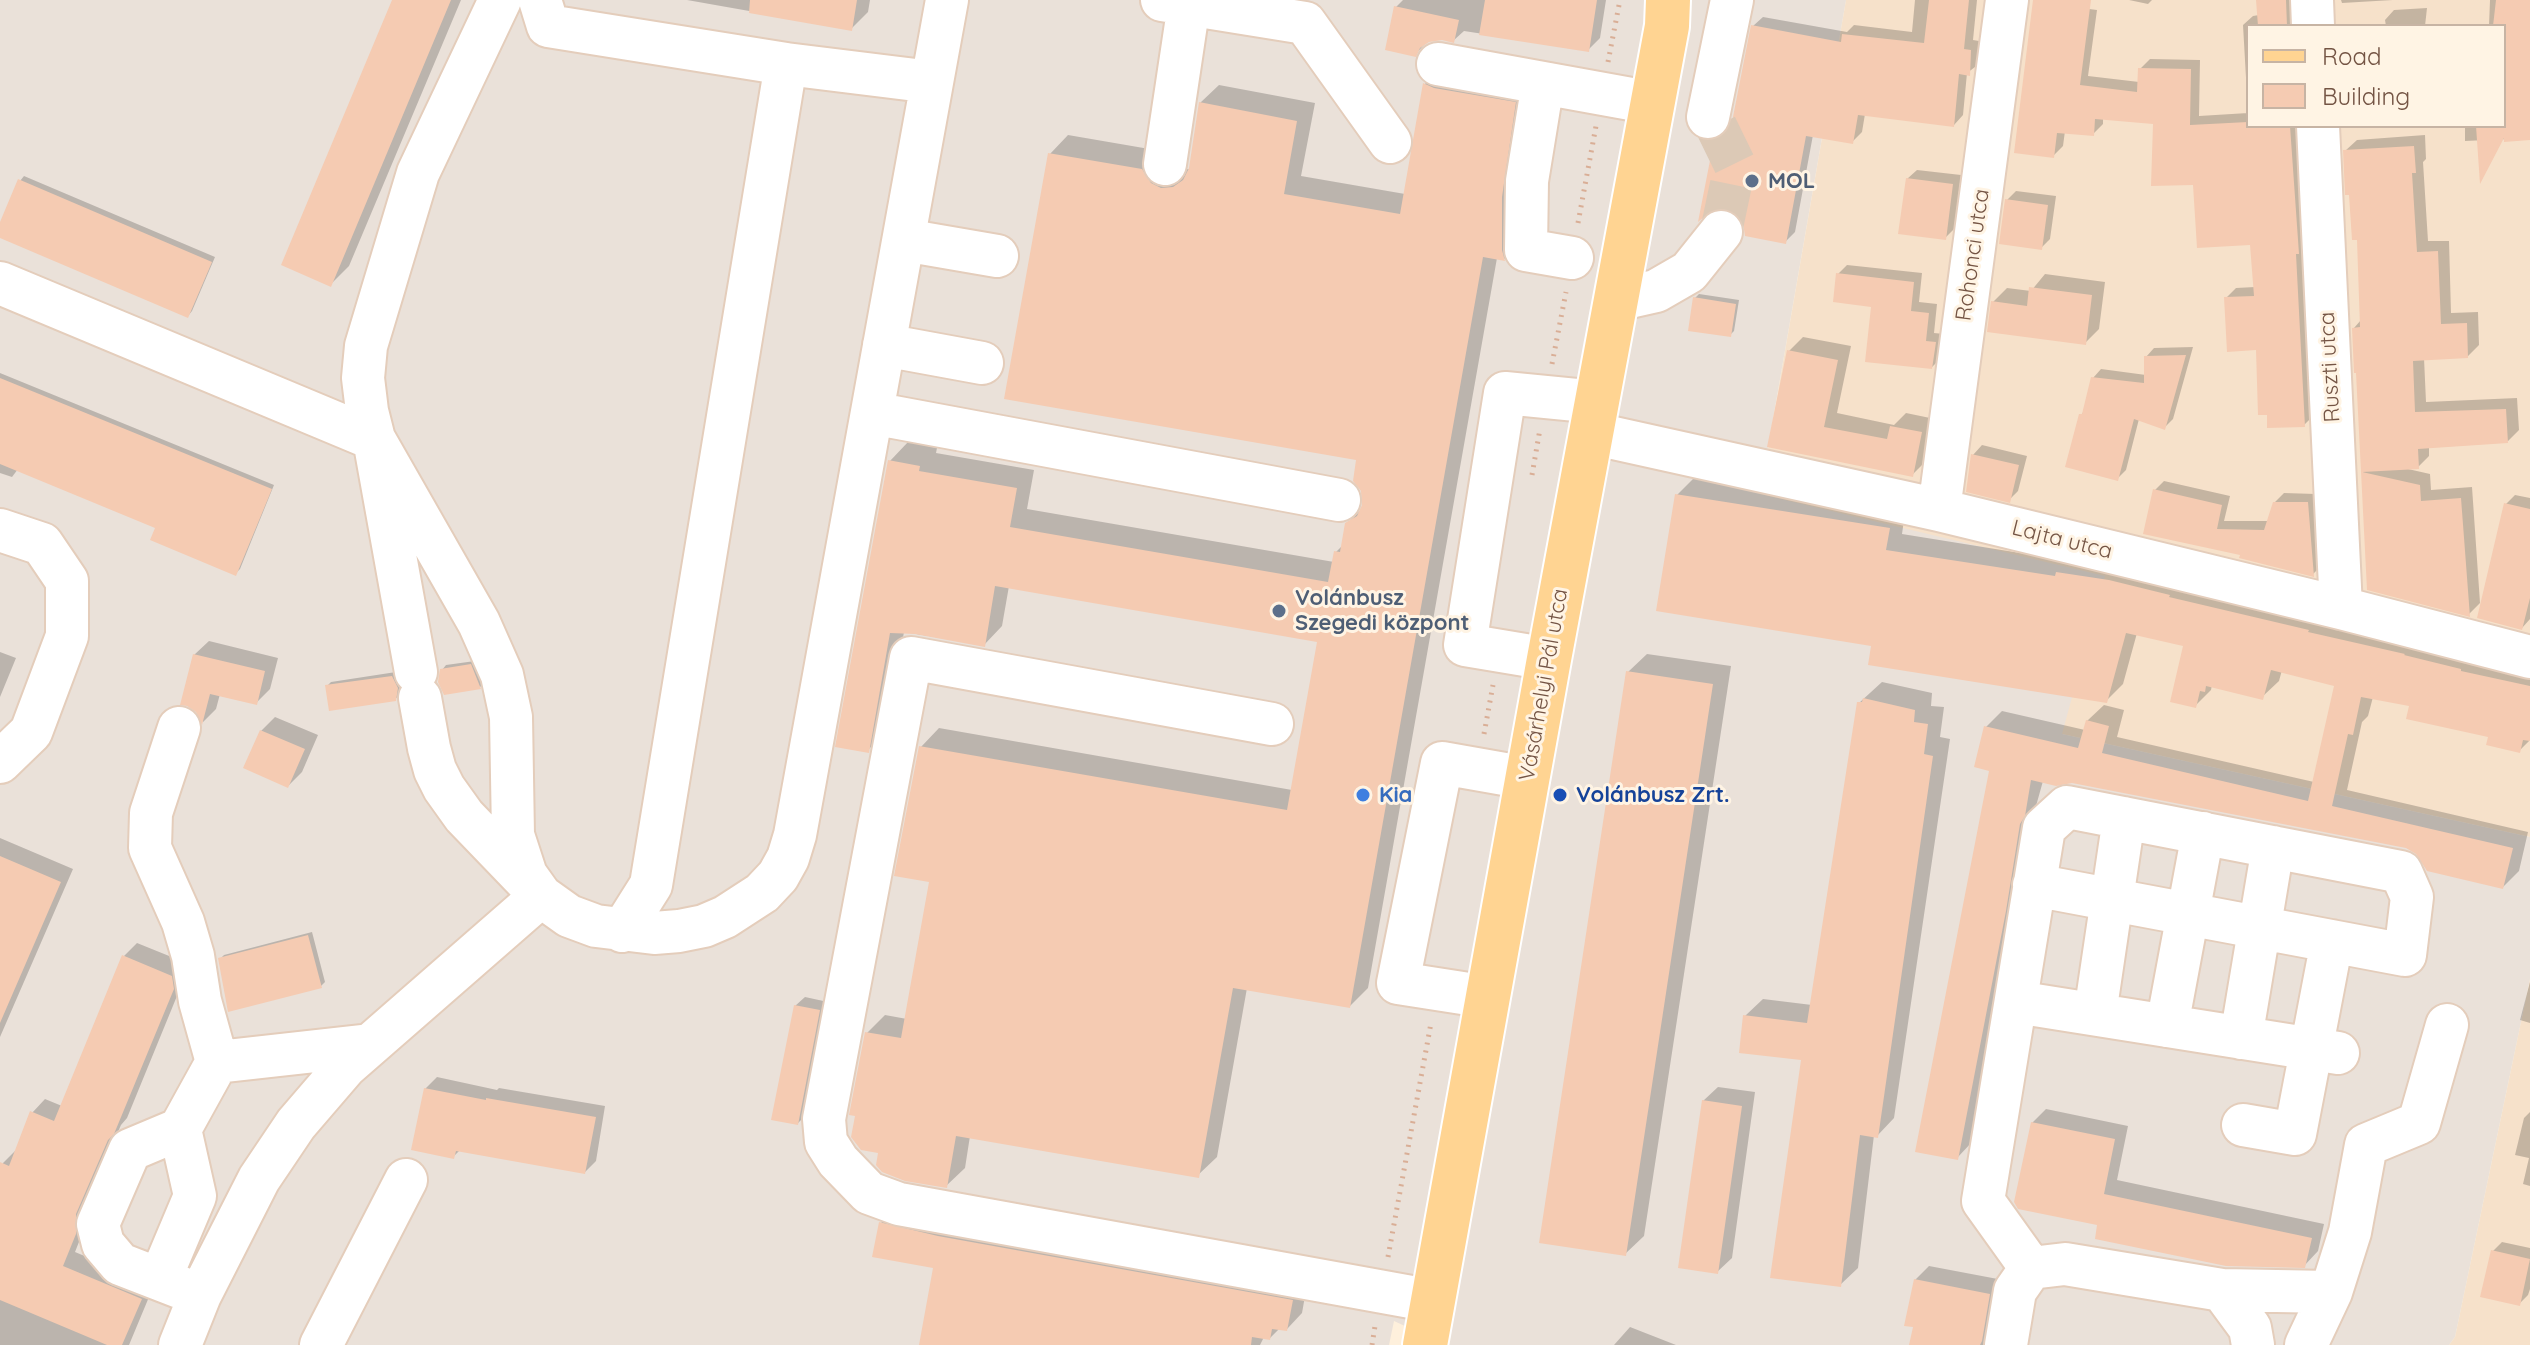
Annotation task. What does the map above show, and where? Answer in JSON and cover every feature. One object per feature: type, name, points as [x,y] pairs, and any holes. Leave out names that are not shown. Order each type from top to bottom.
[{"type":"main road","name":"Vásárhelyi Pál utca","points":[[1425,1345],[1616,300],[1654,98],[1676,7]]},
{"type":"street","points":[[500,0],[418,173],[366,346],[363,378],[367,411],[435,770],[464,816],[541,896],[569,916],[622,931],[679,931],[704,926],[725,917],[762,893],[778,876],[788,858],[795,835],[947,0]]},
{"type":"street","points":[[540,0],[548,26],[786,64],[932,82]]},
{"type":"street","points":[[1438,64],[1543,83],[1694,102],[1712,121],[1732,0]]},
{"type":"street","name":"Rohonci utca","points":[[1939,510],[2007,0]]},
{"type":"street","points":[[2312,0],[2313,24]]},
{"type":"street","points":[[1165,164],[1181,1],[1314,11],[1390,142]]},
{"type":"street","points":[[622,931],[651,885],[786,64]]},
{"type":"street","points":[[1543,83],[1527,181],[1526,250],[1572,258]]},
{"type":"street","name":"Ruszti utca","points":[[2318,128],[2341,608]]},
{"type":"street","points":[[1616,300],[1656,291],[1689,272],[1721,232]]},
{"type":"street","points":[[904,240],[997,256]]},
{"type":"street","points":[[0,283],[374,439],[479,623],[502,675],[511,717],[513,835],[526,875],[541,896]]},
{"type":"street","points":[[884,345],[982,363]]},
{"type":"street","name":"Lajta utca","points":[[1549,659],[1465,645],[1505,393],[1939,510],[2530,657]]},
{"type":"street","points":[[872,413],[1339,500]]},
{"type":"street","points":[[0,530],[42,544],[67,581],[67,636],[31,732],[0,762]]},
{"type":"street","points":[[1272,724],[911,658],[824,1119],[826,1142],[838,1161],[869,1193],[899,1204],[1433,1301]]},
{"type":"street","points":[[179,728],[151,813],[150,848],[183,922],[217,1062],[180,1129],[130,1150],[98,1224],[103,1244],[120,1264],[200,1295]]},
{"type":"street","points":[[1488,997],[1398,983],[1442,763],[1527,778]]},
{"type":"street","points":[[2031,1268],[1983,1201],[2034,885],[2044,828],[2067,807],[2401,872],[2412,897],[2405,955],[2034,885]]},
{"type":"street","points":[[2095,1014],[2124,818]]},
{"type":"street","points":[[2167,1026],[2203,833]]},
{"type":"street","points":[[2241,1038],[2273,847]]},
{"type":"street","points":[[180,1345],[200,1295],[259,1179],[296,1124],[345,1067],[541,896]]},
{"type":"street","points":[[2243,1125],[2295,1134],[2325,1051],[2332,941]]},
{"type":"street","points":[[2016,1002],[2325,1051]]},
{"type":"street","points":[[2306,1345],[2331,1292],[2350,1232],[2366,1145],[2419,1123],[2447,1025]]},
{"type":"street","points":[[217,1062],[370,1045]]},
{"type":"street","points":[[160,1279],[195,1196],[180,1129]]},
{"type":"street","points":[[321,1345],[406,1180]]},
{"type":"street","points":[[2006,1345],[2015,1291],[2031,1268],[2065,1264],[2222,1290],[2331,1292]]},
{"type":"street","points":[[2222,1290],[2250,1328],[2253,1345]]},
{"type":"shaded area","points":[[0,0],[1846,0],[1760,494],[2105,576],[2062,734],[2530,837],[2530,979],[2455,1337],[2449,1345],[1446,1345],[1394,1321],[1389,1345],[0,1345]]},
{"type":"shaded area","points":[[1846,0],[2530,0],[2530,837],[2062,734],[1760,495]]},
{"type":"shaded area","points":[[2530,979],[2530,1345],[2449,1345],[2455,1337]]},
{"type":"building","points":[[392,0],[451,0],[331,287],[281,265]]},
{"type":"building","points":[[750,0],[857,0],[852,31],[749,13]]},
{"type":"building","points":[[1485,0],[1597,0],[1589,52],[1479,35]]},
{"type":"building","points":[[1929,0],[1969,0],[1964,49],[1971,50],[1970,76],[1959,74],[1954,127],[1858,115],[1853,144],[1806,136],[1786,244],[1745,236],[1743,223],[1737,214],[1725,208],[1712,210],[1698,222],[1714,140],[1725,133],[1732,122],[1751,25],[1841,42],[1842,34],[1924,43]]},
{"type":"building","points":[[2033,0],[2091,0],[2080,85],[2137,92],[2138,68],[2191,69],[2190,125],[2246,122],[2246,128],[2290,128],[2299,254],[2296,254],[2305,427],[2267,428],[2267,415],[2258,415],[2256,350],[2227,352],[2224,297],[2254,296],[2250,245],[2197,248],[2193,185],[2151,186],[2153,124],[2095,119],[2094,136],[2057,133],[2054,158],[2014,153]]},
{"type":"building","points":[[2256,0],[2286,0],[2287,24],[2258,24]]},
{"type":"building","points":[[2496,0],[2530,0],[2530,140],[2504,142],[2504,138],[2480,184],[2476,128],[2506,128],[2506,24],[2493,24]]},
{"type":"building","points":[[1394,6],[1459,20],[1454,43],[1442,40],[1429,42],[1420,48],[1416,57],[1385,50]]},
{"type":"building","name":"Volánbusz Szegedi központ","points":[[1423,83],[1434,88],[1516,102],[1502,197],[1502,250],[1505,261],[1483,257],[1350,1008],[1233,988],[1199,1178],[956,1136],[947,1188],[905,1181],[882,1172],[876,1165],[878,1153],[861,1150],[851,1137],[855,1116],[849,1115],[865,1032],[901,1038],[929,882],[894,876],[919,746],[1287,810],[1317,642],[995,586],[985,647],[915,634],[890,633],[869,753],[835,747],[888,460],[920,466],[919,471],[1017,488],[1010,527],[1328,582],[1334,551],[1340,552],[1345,523],[1357,516],[1362,505],[1361,491],[1353,481],[1356,460],[1004,399],[1048,153],[1142,169],[1151,183],[1161,188],[1173,187],[1183,180],[1189,168],[1199,102],[1297,121],[1284,194],[1400,214]]},
{"type":"building","points":[[2414,146],[2416,173],[2412,173],[2417,252],[2438,251],[2441,324],[2467,323],[2468,358],[2413,361],[2415,412],[2506,409],[2508,443],[2418,449],[2419,469],[2362,472],[2420,485],[2421,501],[2461,498],[2470,617],[2367,590],[2352,328],[2360,327],[2357,240],[2352,240],[2349,195],[2345,195],[2343,150]]},
{"type":"building","points":[[1906,178],[1953,184],[1946,240],[1898,234]]},
{"type":"building","points":[[18,179],[212,262],[188,318],[0,238],[0,222]]},
{"type":"building","points":[[2005,199],[2048,205],[2042,250],[1999,244]]},
{"type":"building","points":[[1836,273],[1914,282],[1911,311],[1929,313],[1926,341],[1936,342],[1932,369],[1865,362],[1871,307],[1833,302]]},
{"type":"building","points":[[2029,287],[2092,295],[2086,345],[1987,332],[1991,301],[2027,306]]},
{"type":"building","points":[[1693,297],[1736,304],[1731,337],[1688,331]]},
{"type":"building","points":[[1787,350],[1838,360],[1824,427],[1887,439],[1890,426],[1922,432],[1913,477],[1767,447]]},
{"type":"building","points":[[2186,355],[2165,430],[2134,419],[2118,481],[2065,467],[2091,377],[2144,383],[2144,356]]},
{"type":"building","points":[[0,378],[272,489],[236,576],[150,540],[155,528],[0,464]]},
{"type":"building","points":[[1971,454],[2019,465],[2010,503],[1966,492]]},
{"type":"building","points":[[2153,489],[2222,505],[2217,529],[2264,530],[2273,502],[2308,502],[2314,577],[2239,558],[2240,555],[2143,534]]},
{"type":"building","points":[[1675,494],[1890,528],[1886,550],[2055,576],[2056,572],[2109,580],[2530,686],[2530,741],[2523,740],[2520,753],[2486,745],[2488,737],[2406,719],[2409,706],[2361,697],[2353,735],[2348,734],[2332,806],[2513,848],[2503,889],[2427,871],[2416,854],[2406,848],[2072,783],[2056,786],[2031,780],[2025,816],[2020,824],[1958,1160],[1915,1152],[1989,771],[1974,767],[1984,726],[2078,748],[2086,720],[2109,726],[2102,753],[2308,801],[2334,686],[2271,670],[2263,700],[2206,686],[2205,692],[2200,691],[2196,708],[2170,702],[2183,646],[2126,633],[2107,703],[1868,665],[1871,646],[1656,611]]},
{"type":"building","points":[[2504,503],[2530,509],[2530,598],[2522,630],[2477,618]]},
{"type":"building","points":[[193,654],[265,671],[257,705],[210,694],[202,725],[196,712],[180,705]]},
{"type":"building","points":[[471,664],[481,689],[444,695],[438,682],[440,669]]},
{"type":"building","points":[[1626,671],[1713,684],[1626,1256],[1539,1243]]},
{"type":"building","points":[[392,676],[398,688],[396,701],[329,711],[325,685]]},
{"type":"building","points":[[1863,698],[1915,710],[1914,722],[1928,724],[1924,754],[1933,756],[1878,1138],[1860,1135],[1841,1287],[1770,1278],[1801,1060],[1739,1053],[1743,1015],[1807,1023],[1857,702],[1862,702]]},
{"type":"building","points":[[260,730],[305,749],[288,788],[243,768]]},
{"type":"building","points":[[0,856],[61,882],[0,1023]]},
{"type":"building","points":[[308,935],[322,988],[228,1012],[218,958]]},
{"type":"building","points":[[122,955],[172,976],[174,989],[114,1134],[108,1140],[76,1214],[76,1234],[63,1266],[142,1299],[122,1345],[107,1345],[0,1300],[0,1162],[9,1166],[30,1111],[54,1121]]},
{"type":"building","points":[[794,1005],[820,1010],[798,1125],[771,1120]]},
{"type":"building","points":[[424,1088],[596,1117],[585,1174],[456,1151],[454,1159],[411,1150]]},
{"type":"building","points":[[1702,1100],[1742,1106],[1718,1274],[1678,1268]]},
{"type":"building","points":[[2031,1122],[2115,1139],[2104,1194],[2312,1238],[2305,1268],[2226,1266],[2095,1239],[2097,1225],[2018,1209],[2014,1202]]},
{"type":"building","points":[[879,1222],[938,1236],[1293,1300],[1287,1331],[1272,1329],[1270,1340],[1252,1337],[1251,1345],[919,1345],[933,1268],[872,1257]]},
{"type":"building","points":[[2491,1250],[2530,1259],[2520,1306],[2480,1297]]},
{"type":"building","points":[[1914,1279],[1990,1294],[1980,1345],[1909,1345],[1913,1327],[1904,1326]]},
{"type":"tunnel","points":[[1716,126],[1735,165],[1721,232]]},
{"type":"place","name":"MOL","points":[[1752,181]]},
{"type":"place","name":"Volánbusz Szegedi központ","points":[[1279,611]]},
{"type":"place","name":"Kia","points":[[1363,795]]},
{"type":"place","name":"Volánbusz Zrt.","points":[[1560,795]]}]
